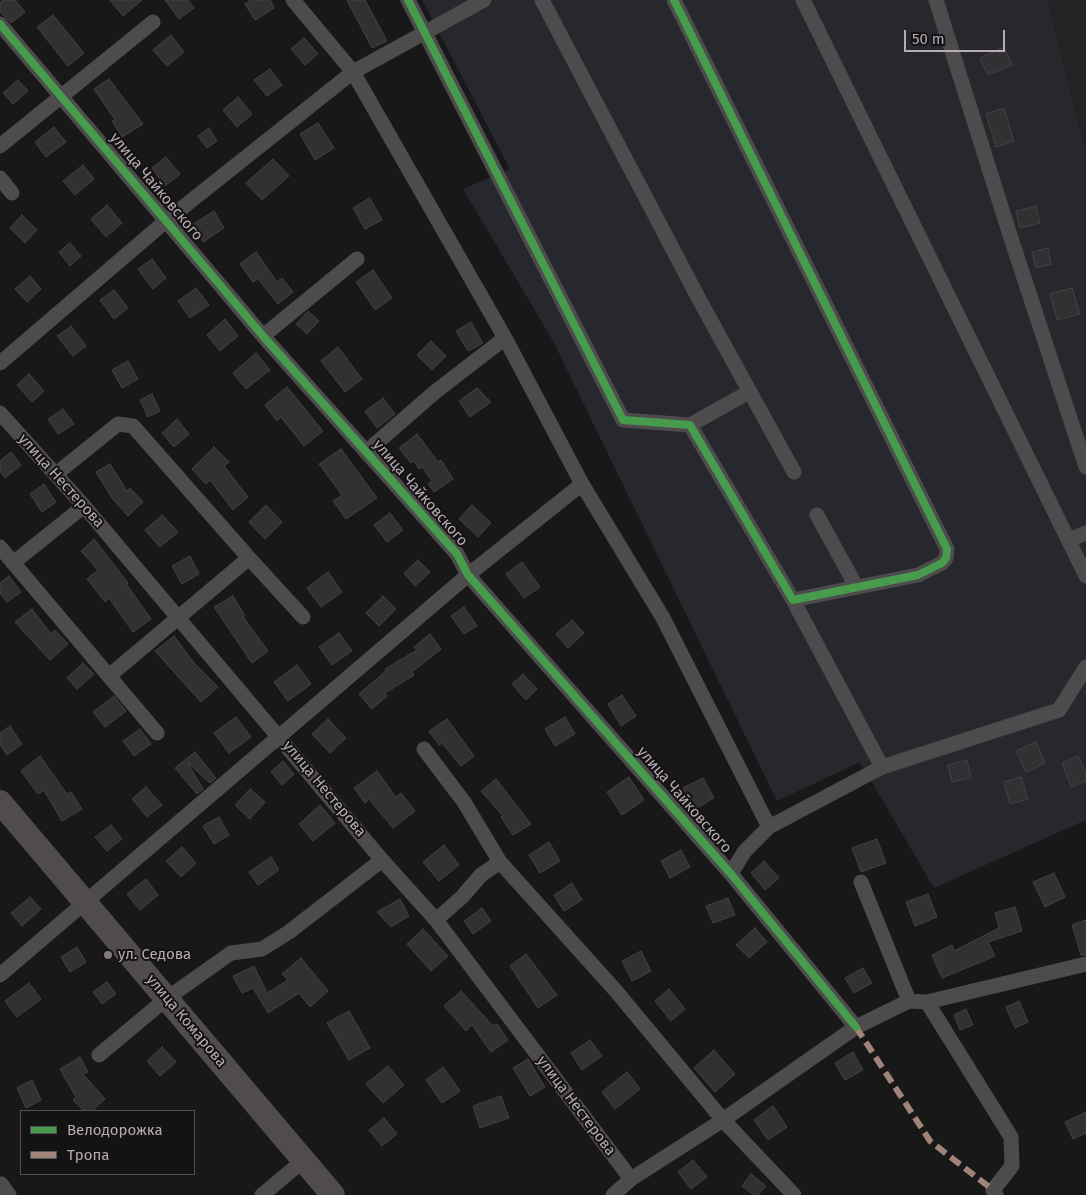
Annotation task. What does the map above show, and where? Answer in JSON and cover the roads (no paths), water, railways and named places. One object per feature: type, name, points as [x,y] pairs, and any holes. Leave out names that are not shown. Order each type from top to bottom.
[{"type":"main road","name":"улица Комарова","points":[[0,802],[333,1195]]},
{"type":"street","points":[[293,0],[353,72],[505,338],[582,484],[662,618],[769,826]]},
{"type":"street","points":[[408,0],[426,31],[623,420],[690,425],[750,392]]},
{"type":"street","points":[[0,363],[167,220],[353,72],[484,0]]},
{"type":"street","points":[[542,0],[794,472]]},
{"type":"street","points":[[674,0],[947,549],[946,558],[942,563],[918,574],[793,600]]},
{"type":"street","points":[[803,0],[1086,576]]},
{"type":"street","points":[[936,0],[1008,232],[1086,467]]},
{"type":"street","points":[[0,146],[153,22]]},
{"type":"street","name":"улица Чайковского","points":[[0,24],[263,336],[457,554],[468,575],[731,874],[856,1027]]},
{"type":"street","points":[[0,178],[12,193]]},
{"type":"street","points":[[263,336],[357,260]]},
{"type":"street","points":[[366,452],[434,392],[505,338]]},
{"type":"street","name":"улица Нестерова","points":[[0,413],[84,506],[382,860],[436,920],[631,1180]]},
{"type":"street","points":[[56,474],[118,424],[133,426],[303,617]]},
{"type":"street","points":[[690,425],[793,600],[882,767]]},
{"type":"street","points":[[0,974],[468,575],[582,484]]},
{"type":"street","points":[[13,563],[84,506]]},
{"type":"street","points":[[817,515],[856,586]]},
{"type":"street","points":[[1069,540],[1086,533]]},
{"type":"street","points":[[0,547],[157,733]]},
{"type":"street","points":[[108,676],[249,558]]},
{"type":"street","points":[[731,874],[744,852],[769,826],[882,767],[1060,710],[1086,667]]},
{"type":"street","points":[[424,749],[464,802],[500,862],[616,991],[723,1120],[794,1195]]},
{"type":"street","points":[[98,1055],[166,999],[231,952],[262,949],[289,932],[382,860]]},
{"type":"street","points":[[436,920],[462,897],[481,875],[500,862]]},
{"type":"street","points":[[861,882],[908,1001]]},
{"type":"street","points":[[613,1195],[631,1180],[723,1120],[856,1027],[908,1001],[927,1002],[1086,964]]},
{"type":"street","points":[[927,1002],[1011,1136],[1012,1166],[993,1190],[996,1195]]},
{"type":"street","points":[[262,1195],[304,1160]]},
{"type":"place","name":"ул. Седова","points":[[108,955]]}]
